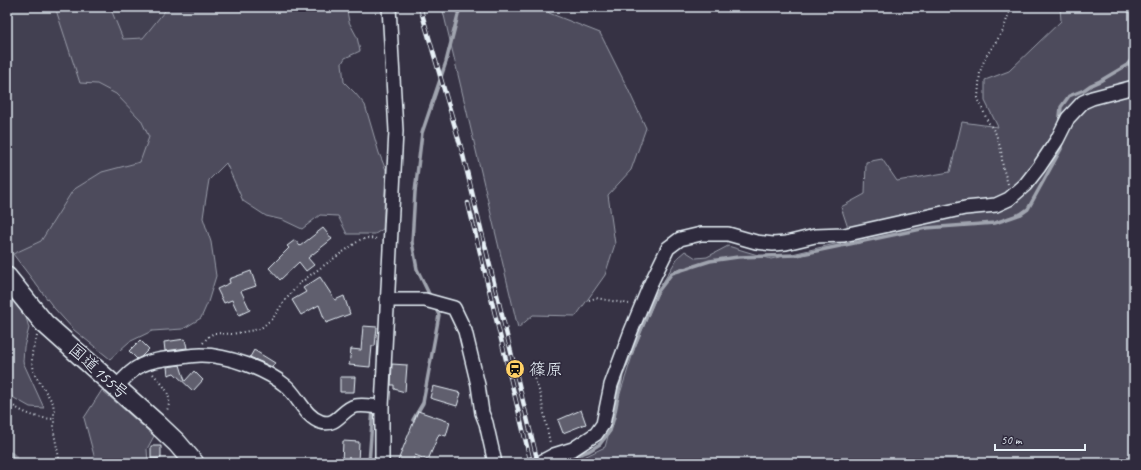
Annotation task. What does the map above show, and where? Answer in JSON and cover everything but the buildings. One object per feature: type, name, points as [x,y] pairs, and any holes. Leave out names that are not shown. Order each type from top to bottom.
[{"type":"highway","name":"国道155号","points":[[7,277],[44,323],[156,423],[177,443],[194,463]]},
{"type":"street","points":[[382,463],[382,407],[396,131],[389,7]]},
{"type":"street","points":[[539,463],[554,455],[573,449],[584,443],[596,434],[603,424],[611,385],[642,304],[668,248],[680,239],[701,234],[728,234],[756,242],[773,244],[786,243],[815,236],[844,235],[965,208],[996,205],[1009,199],[1025,185],[1057,140],[1068,118],[1083,102],[1092,98],[1134,87]]},
{"type":"street","points":[[387,300],[425,300],[454,308],[465,331],[478,385],[482,413],[488,430],[494,463]]},
{"type":"street","points":[[117,387],[131,372],[144,364],[161,359],[202,355],[236,361],[254,368],[277,380],[287,387],[309,413],[321,422],[334,422],[350,408],[355,406],[382,407]]},
{"type":"path","points":[[1011,7],[1003,31],[985,58],[980,72],[978,98],[987,120],[996,134],[1001,150],[1007,183],[1013,195]]},
{"type":"path","points":[[202,355],[204,341],[214,333],[232,334],[260,329],[273,318],[298,285],[353,244],[368,238],[390,240]]},
{"type":"path","points":[[589,300],[596,298],[627,304],[642,304]]},
{"type":"path","points":[[44,323],[35,338],[32,362],[35,375],[53,403],[54,433],[60,463]]},
{"type":"path","points":[[144,364],[167,390],[169,401],[168,408],[165,415],[156,423]]},
{"type":"path","points":[[533,374],[540,393],[554,455]]},
{"type":"path","points":[[7,402],[32,416],[54,418]]},
{"type":"shaded area","points":[[7,7],[55,7],[97,84],[116,94],[141,120],[149,137],[140,162],[102,172],[73,190],[41,241],[13,254],[7,244]]},
{"type":"shaded area","points":[[55,7],[110,7],[123,39],[143,38],[168,7],[356,7],[347,11],[349,22],[357,37],[360,51],[345,58],[342,63],[344,82],[365,105],[379,153],[386,170],[383,229],[375,234],[347,234],[338,216],[320,215],[302,229],[283,220],[266,216],[243,201],[226,163],[209,180],[205,204],[203,218],[211,242],[216,276],[208,302],[201,318],[183,329],[152,331],[129,342],[110,359],[74,330],[54,308],[13,254],[41,241],[73,190],[102,172],[140,162],[149,137],[141,120],[116,94],[97,84],[80,83]]},
{"type":"shaded area","points":[[110,7],[168,7],[143,38],[123,39]]},
{"type":"shaded area","points":[[442,7],[547,7],[549,13],[600,33],[646,128],[631,170],[608,195],[615,244],[605,275],[576,316],[533,315],[518,328]]},
{"type":"shaded area","points":[[1060,7],[1134,7],[1134,463],[580,463],[578,460],[605,447],[635,347],[662,284],[678,257],[685,251],[696,258],[707,257],[728,246],[771,259],[852,240],[841,207],[865,194],[866,162],[882,159],[897,181],[950,172],[962,122],[998,127],[985,101],[985,80],[1009,71],[1061,21]]},
{"type":"shaded area","points":[[7,288],[24,310],[29,328],[24,347],[23,362],[44,408],[30,407],[7,394]]},
{"type":"shaded area","points":[[102,390],[154,436],[147,449],[148,463],[96,463],[84,418]]},
{"type":"waterway","points":[[431,298],[417,269],[412,242],[415,192],[422,133],[446,62],[460,7]]},
{"type":"waterway","points":[[1059,126],[1061,107],[1069,96],[1084,90],[1127,65],[1134,57]]},
{"type":"waterway","points":[[555,463],[589,451],[600,444],[610,431],[622,375],[656,294],[672,273],[710,261],[738,257],[797,255],[926,228],[995,223],[1021,214],[1028,209],[1061,149],[1061,142]]},
{"type":"waterway","points":[[413,420],[423,403],[439,315],[435,307]]},
{"type":"waterway","points":[[369,463],[373,409]]},
{"type":"railway","points":[[420,7],[462,151],[538,463]]},
{"type":"railway","points":[[468,203],[531,463]]},
{"type":"place","name":"篠原","points":[[515,369]]}]
